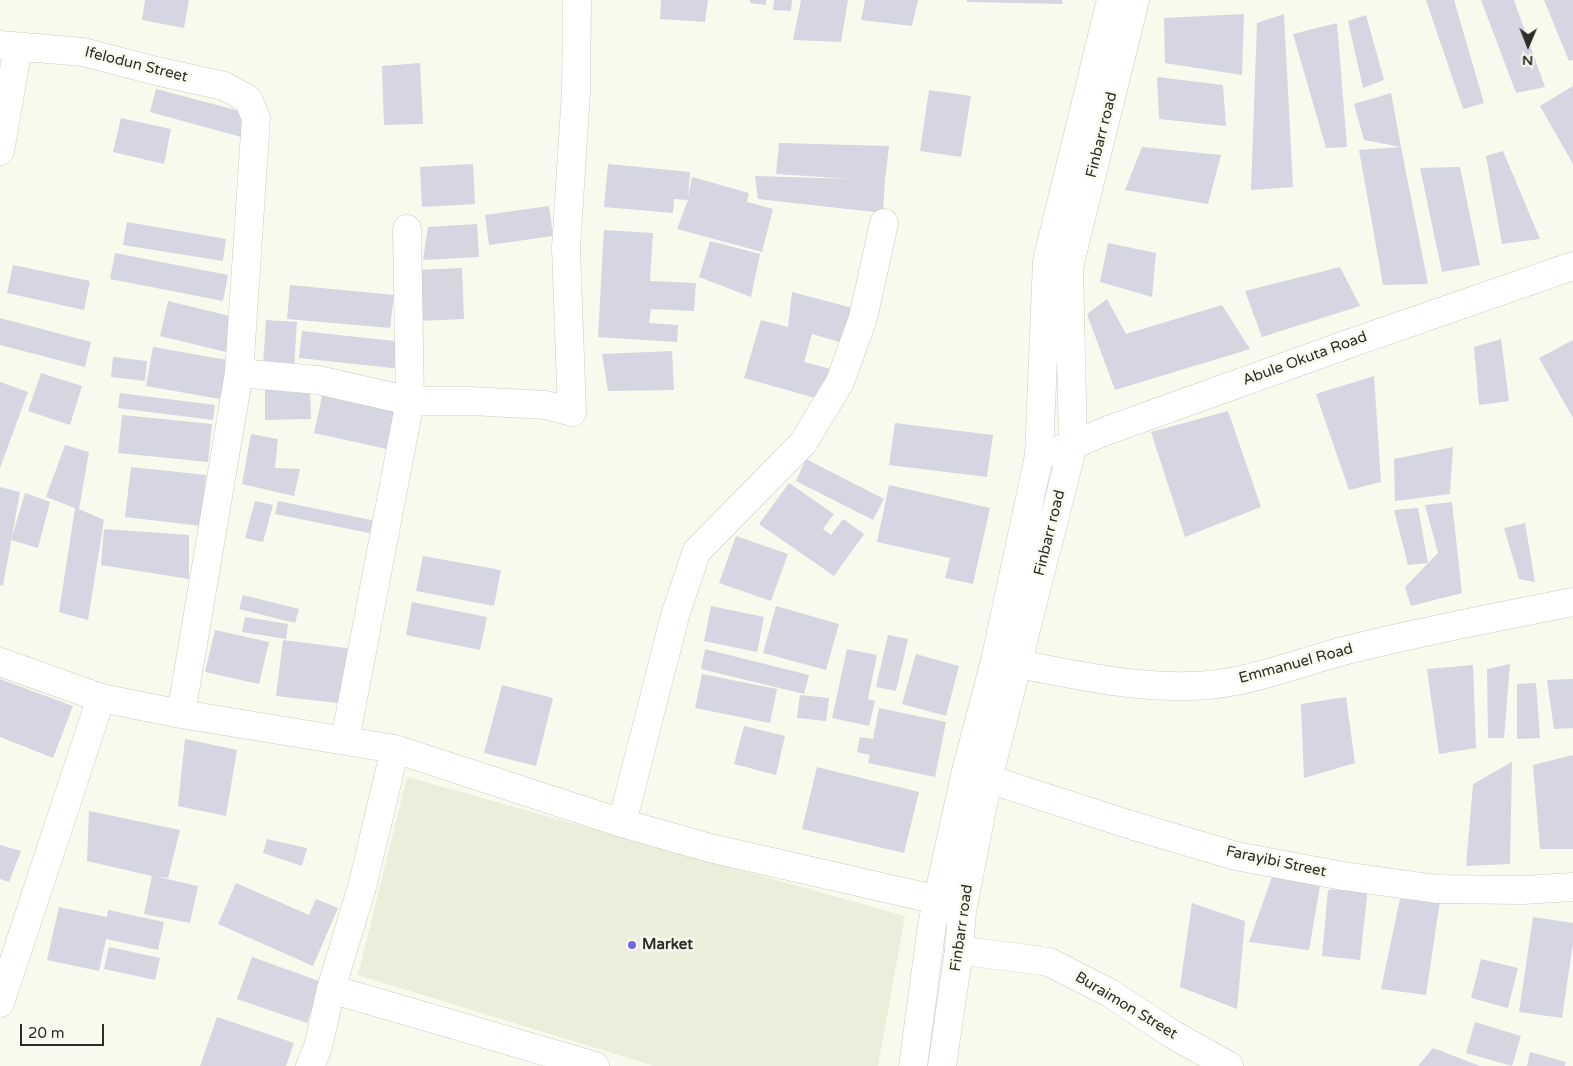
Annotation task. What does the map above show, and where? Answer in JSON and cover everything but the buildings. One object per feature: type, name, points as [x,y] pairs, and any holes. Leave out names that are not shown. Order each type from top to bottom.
[{"type":"street","points":[[180,714],[238,374],[318,380],[410,401],[471,401],[546,405],[572,412],[566,248],[576,92],[577,0]]},
{"type":"street","name":"Finbarr road","points":[[913,1066],[932,926],[966,771],[994,661],[1039,456],[1047,261],[1111,0]]},
{"type":"street","name":"Finbarr road","points":[[942,1066],[959,950],[962,911],[988,779],[1073,445],[1069,267],[1135,0]]},
{"type":"street","points":[[0,151],[9,46]]},
{"type":"street","name":"Ifelodun Street","points":[[9,46],[83,52],[224,86],[248,99],[256,118],[238,374]]},
{"type":"street","points":[[622,823],[676,612],[697,552],[803,443],[840,382],[863,318],[884,223]]},
{"type":"street","points":[[345,740],[410,401],[407,229]]},
{"type":"street","name":"Abule Okuta Road","points":[[1039,456],[1253,378],[1573,266]]},
{"type":"street","name":"Emmanuel Road","points":[[1017,664],[1138,685],[1190,686],[1231,682],[1268,675],[1346,651],[1446,627],[1573,602]]},
{"type":"street","points":[[0,662],[101,698],[180,714],[395,749],[622,823],[710,848],[938,900]]},
{"type":"street","points":[[0,1003],[101,698]]},
{"type":"street","points":[[310,1066],[318,1047],[331,989],[362,887],[395,749]]},
{"type":"street","name":"Farayibi Street","points":[[988,779],[1134,826],[1236,856],[1343,876],[1436,889],[1523,890],[1573,887]]},
{"type":"street","name":"Buraimon Street","points":[[959,950],[1049,962],[1110,993],[1172,1034],[1229,1066]]},
{"type":"street","points":[[331,989],[595,1066]]},
{"type":"shaded area","name":"Market","points":[[407,777],[905,916],[878,1066],[654,1066],[358,975]]},
{"type":"place","name":"Market","points":[[632,945]]}]
